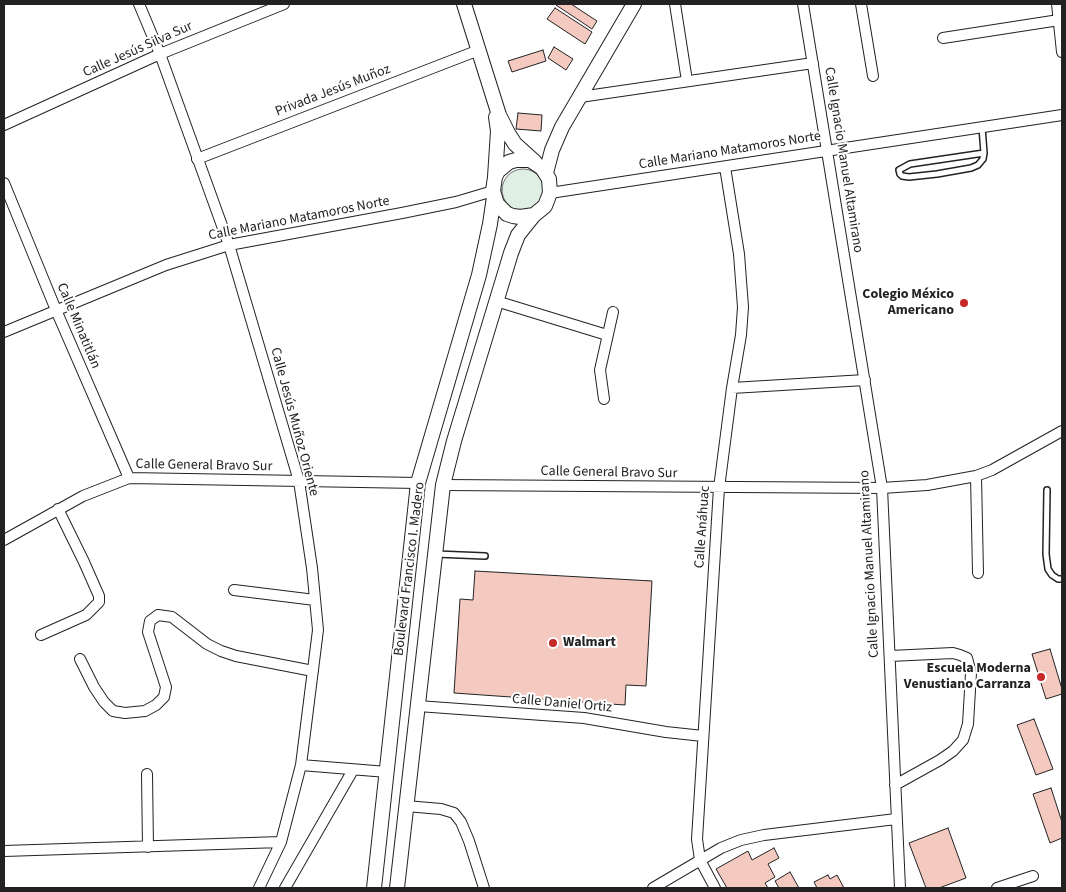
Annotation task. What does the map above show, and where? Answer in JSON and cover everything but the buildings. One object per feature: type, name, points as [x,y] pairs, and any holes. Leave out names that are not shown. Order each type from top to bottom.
[{"type":"main road","points":[[464,4],[492,96],[508,133],[522,151],[541,168],[549,179],[550,193],[545,206],[534,215],[520,217],[507,214],[497,204],[494,188],[498,171],[509,162],[523,160],[541,168]]},
{"type":"main road","points":[[541,168],[634,4]]},
{"type":"main road","name":"Boulevard Francisco I. Madero","points":[[374,888],[418,483],[478,275],[490,224],[498,131],[492,96]]},
{"type":"main road","name":"Boulevard Francisco I. Madero","points":[[397,888],[443,485],[454,441],[496,301],[518,235],[534,215]]},
{"type":"street","name":"Calle Jesús Muñoz Oriente","points":[[139,4],[160,54],[229,245],[299,481],[312,568],[318,630],[301,765],[281,842],[259,888]]},
{"type":"street","name":"Calle Jesús Silva Sur","points":[[4,125],[160,54],[284,4]]},
{"type":"street","points":[[675,4],[687,81]]},
{"type":"street","name":"Calle Ignacio Manuel Altamirano","points":[[803,4],[882,488],[900,888]]},
{"type":"street","points":[[861,4],[873,76]]},
{"type":"street","points":[[1057,4],[1062,52]]},
{"type":"street","points":[[943,38],[1058,20]]},
{"type":"street","name":"Privada Jesús Muñoz","points":[[198,159],[479,50]]},
{"type":"street","points":[[580,97],[813,62]]},
{"type":"street","name":"Calle Mariano Matamoros Norte","points":[[550,193],[1062,115]]},
{"type":"street","name":"Calle Anáhuac","points":[[715,888],[700,860],[697,839],[719,488],[741,335],[743,307],[739,254],[725,167]]},
{"type":"street","name":"Calle Minatitlán","points":[[4,183],[56,310],[129,478]]},
{"type":"street","name":"Calle Mariano Matamoros Norte","points":[[4,332],[166,265],[229,245],[402,214],[456,202],[494,188]]},
{"type":"street","points":[[496,301],[607,334]]},
{"type":"street","points":[[604,399],[600,370],[613,312]]},
{"type":"street","points":[[732,388],[865,380]]},
{"type":"street","name":"Calle General Bravo Sur","points":[[443,485],[719,488],[882,488],[927,486],[976,476],[992,470],[1062,431]]},
{"type":"street","points":[[976,476],[978,573]]},
{"type":"street","name":"Calle General Bravo Sur","points":[[4,540],[58,509],[97,490],[129,478],[418,483]]},
{"type":"street","points":[[41,635],[86,615],[99,602],[99,596],[58,509]]},
{"type":"street","points":[[234,590],[315,600]]},
{"type":"street","points":[[80,658],[94,687],[104,702],[114,711],[125,713],[145,711],[156,705],[164,697],[166,687],[148,632],[150,621],[158,615],[172,617],[207,644],[221,651],[236,656],[313,671]]},
{"type":"street","points":[[890,656],[953,653],[967,658],[971,673],[968,724],[963,740],[940,760],[895,785]]},
{"type":"street","name":"Calle Daniel Ortiz","points":[[418,706],[584,718],[666,732],[703,736]]},
{"type":"street","points":[[301,765],[387,772]]},
{"type":"street","points":[[285,888],[353,770]]},
{"type":"street","points":[[147,774],[148,847]]},
{"type":"street","points":[[406,806],[441,809],[454,813],[461,822],[469,842],[484,888]]},
{"type":"street","points":[[652,888],[721,848],[741,840],[764,835],[896,819]]},
{"type":"street","points":[[4,851],[281,842]]},
{"type":"street","points":[[997,888],[1033,876]]},
{"type":"lane","points":[[982,127],[984,153],[983,159],[978,165],[937,174],[909,177],[902,176],[899,170],[910,164],[984,153]]},
{"type":"lane","points":[[1047,490],[1046,554],[1048,569],[1052,575],[1062,579]]},
{"type":"lane","points":[[434,554],[485,556]]},
{"type":"green space","points":[[527,169],[535,172],[541,178],[544,190],[541,202],[535,208],[519,211],[511,208],[505,202],[502,186],[505,178],[511,172]]},
{"type":"place","name":"Colegio México Americano","points":[[964,303]]},
{"type":"place","name":"Walmart","points":[[553,643]]},
{"type":"place","name":"Escuela Moderna Venustiano Carranza","points":[[1041,677]]}]
